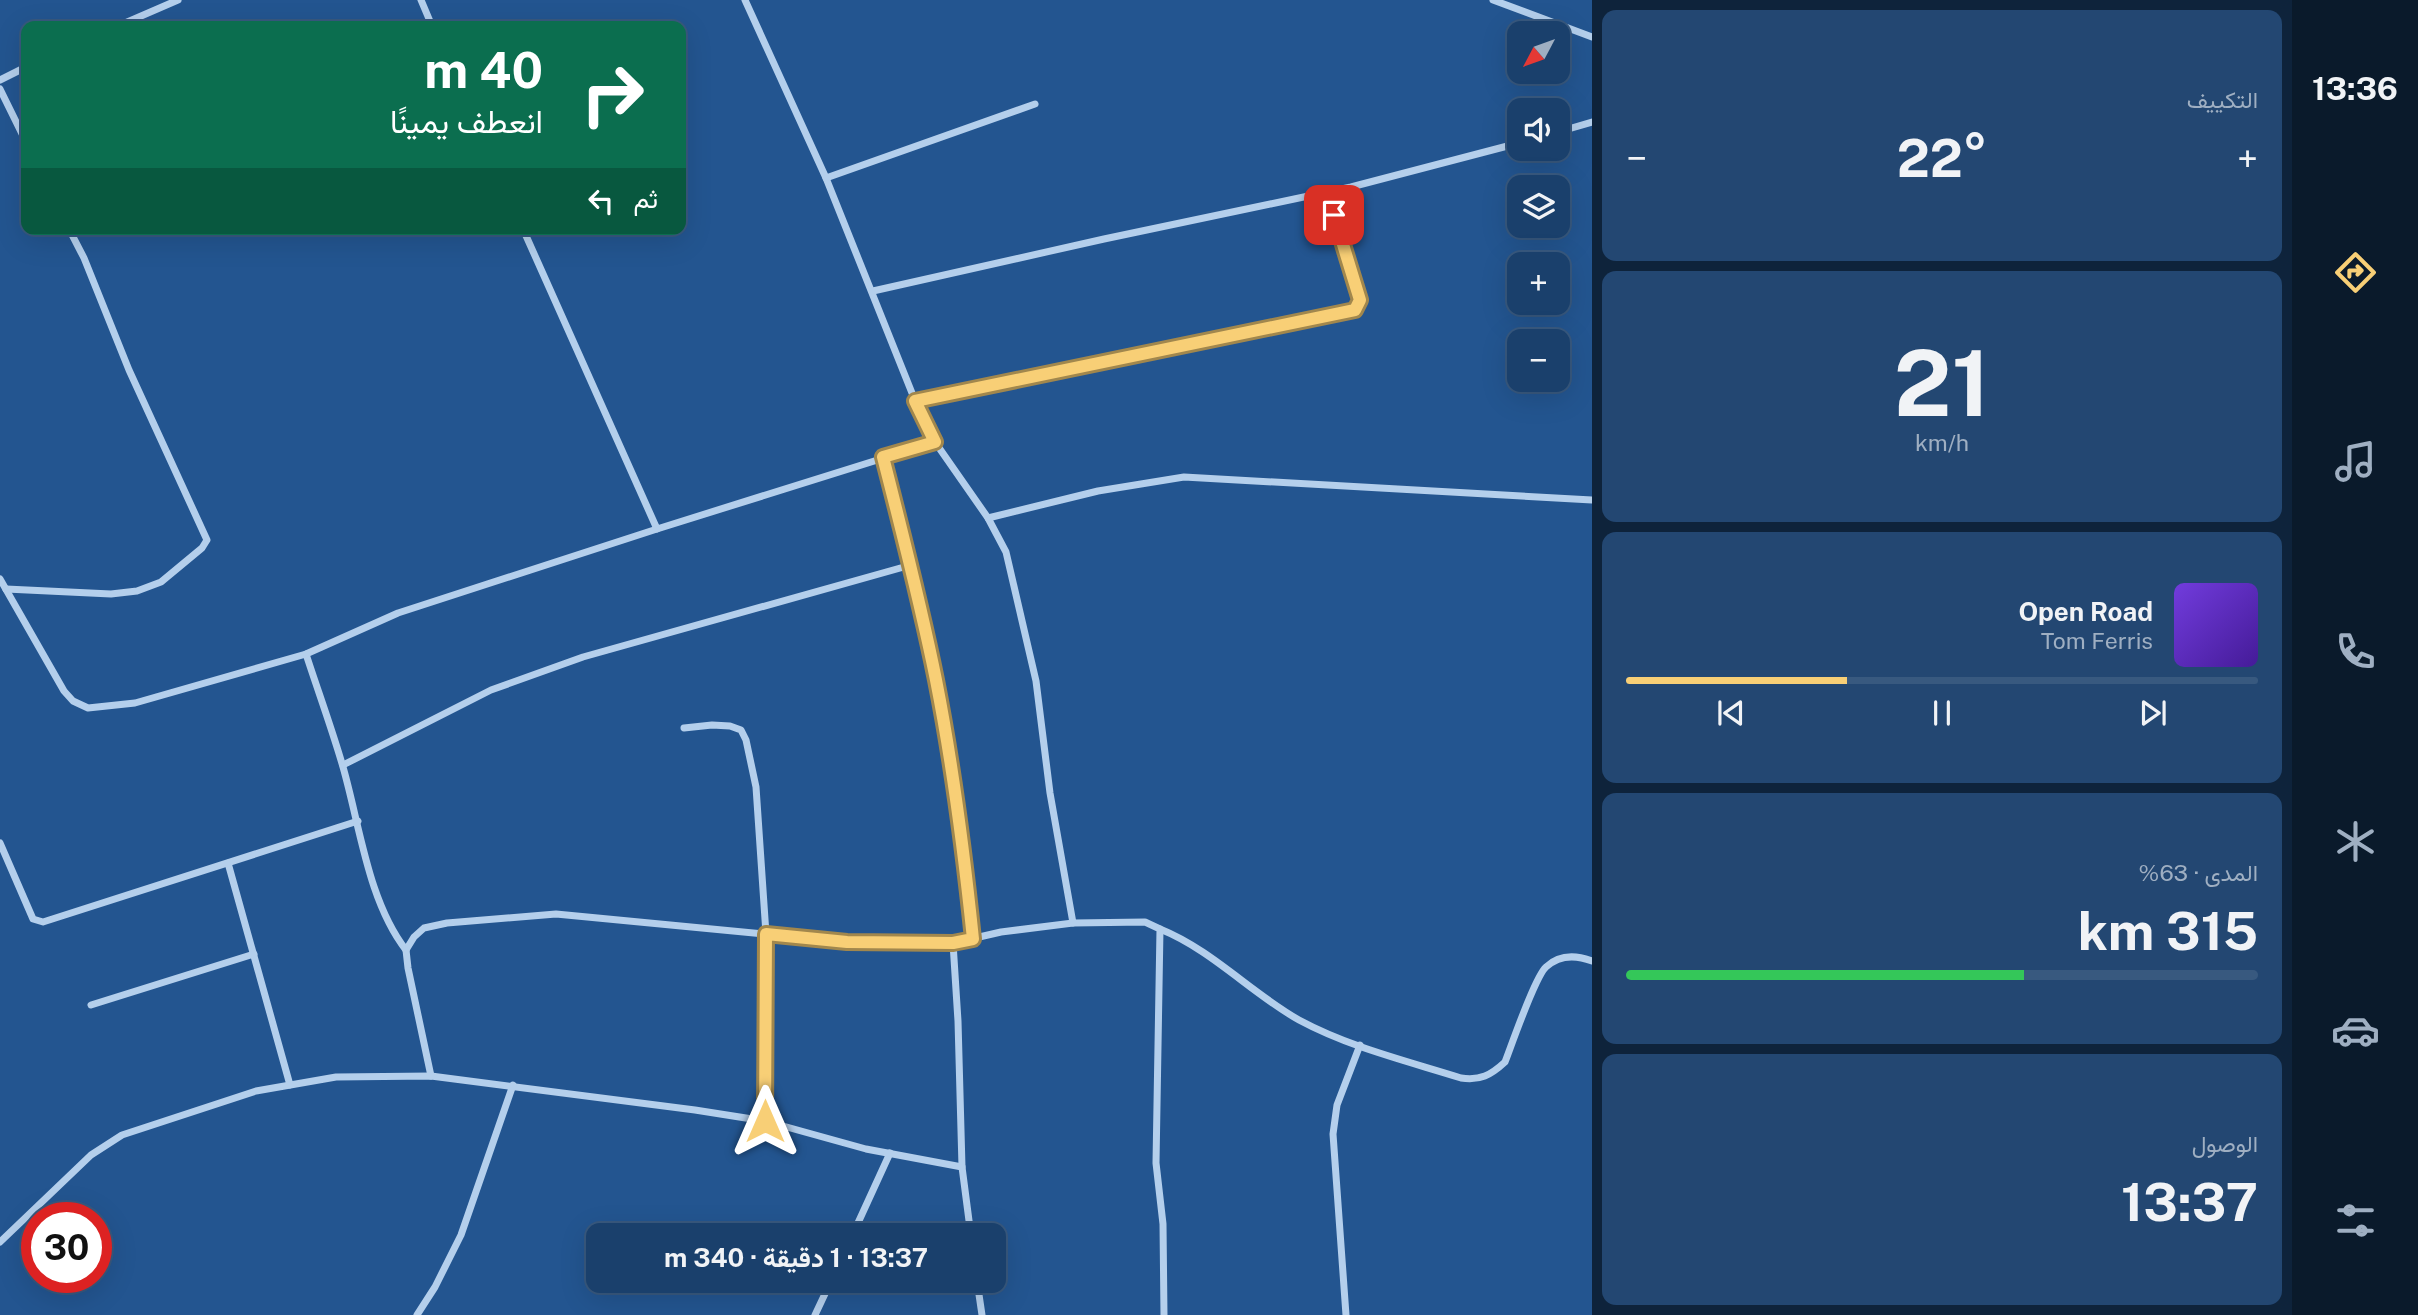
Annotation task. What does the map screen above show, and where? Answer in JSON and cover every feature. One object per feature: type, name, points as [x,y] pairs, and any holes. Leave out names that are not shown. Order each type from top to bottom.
[{"type":"street","points":[[130,21],[178,0]]},
{"type":"street","points":[[421,0],[430,21]]},
{"type":"street","points":[[745,0],[826,178],[915,401],[935,442],[988,518],[1006,552],[1036,681],[1050,793],[1073,923]]},
{"type":"street","points":[[1493,0],[1592,37]]},
{"type":"street","points":[[0,80],[21,70]]},
{"type":"street","points":[[0,89],[21,132]]},
{"type":"street","points":[[826,178],[1035,104]]},
{"type":"street","points":[[1570,128],[1592,122]]},
{"type":"street","points":[[873,291],[1327,192],[1507,146]]},
{"type":"street","points":[[915,401],[1355,310],[1360,300],[1327,192]]},
{"type":"street","points":[[6,589],[97,594],[137,591],[161,582],[202,548],[207,540],[129,370],[72,235]]},
{"type":"street","points":[[526,235],[657,529]]},
{"type":"street","points":[[0,579],[64,691],[73,701],[88,708],[135,703],[306,654],[398,613],[935,442]]},
{"type":"street","points":[[883,457],[911,565],[936,682],[964,853],[973,939]]},
{"type":"street","points":[[988,518],[1098,491],[1184,477],[1592,500]]},
{"type":"street","points":[[343,765],[491,690],[583,657],[911,565]]},
{"type":"street","points":[[306,654],[343,765],[373,882],[387,920],[407,950],[408,968],[431,1076]]},
{"type":"street","points":[[684,728],[730,726],[741,730],[746,740],[756,787],[766,934],[765,1121]]},
{"type":"street","points":[[0,843],[33,919],[39,923],[358,821]]},
{"type":"street","points":[[228,863],[290,1086]]},
{"type":"street","points":[[407,950],[414,937],[424,928],[447,923],[556,914],[847,942],[953,943],[1027,928],[1073,923],[1145,922],[1187,940],[1277,1007],[1302,1021],[1360,1045],[1461,1078],[1476,1080],[1493,1073],[1505,1062],[1544,968],[1568,956],[1592,961]]},
{"type":"street","points":[[1160,929],[1156,1163],[1163,1224],[1164,1315]]},
{"type":"street","points":[[953,943],[962,1167],[969,1223]]},
{"type":"street","points":[[91,1006],[254,954]]},
{"type":"street","points":[[1346,1315],[1333,1134],[1338,1105],[1360,1045]]},
{"type":"street","points":[[0,1242],[91,1155],[122,1135],[256,1091],[336,1077],[431,1076],[765,1121],[890,1153],[962,1167]]},
{"type":"street","points":[[416,1315],[435,1287],[461,1235],[513,1085]]},
{"type":"street","points":[[858,1223],[890,1153]]},
{"type":"street","points":[[815,1315],[825,1293]]},
{"type":"street","points":[[979,1293],[982,1315]]},
{"type":"route","points":[[765,1121],[766,934],[847,942],[953,943],[973,939],[964,853],[936,682],[911,565],[883,457],[935,442],[915,401],[1355,310],[1360,300],[1334,215]]}]
